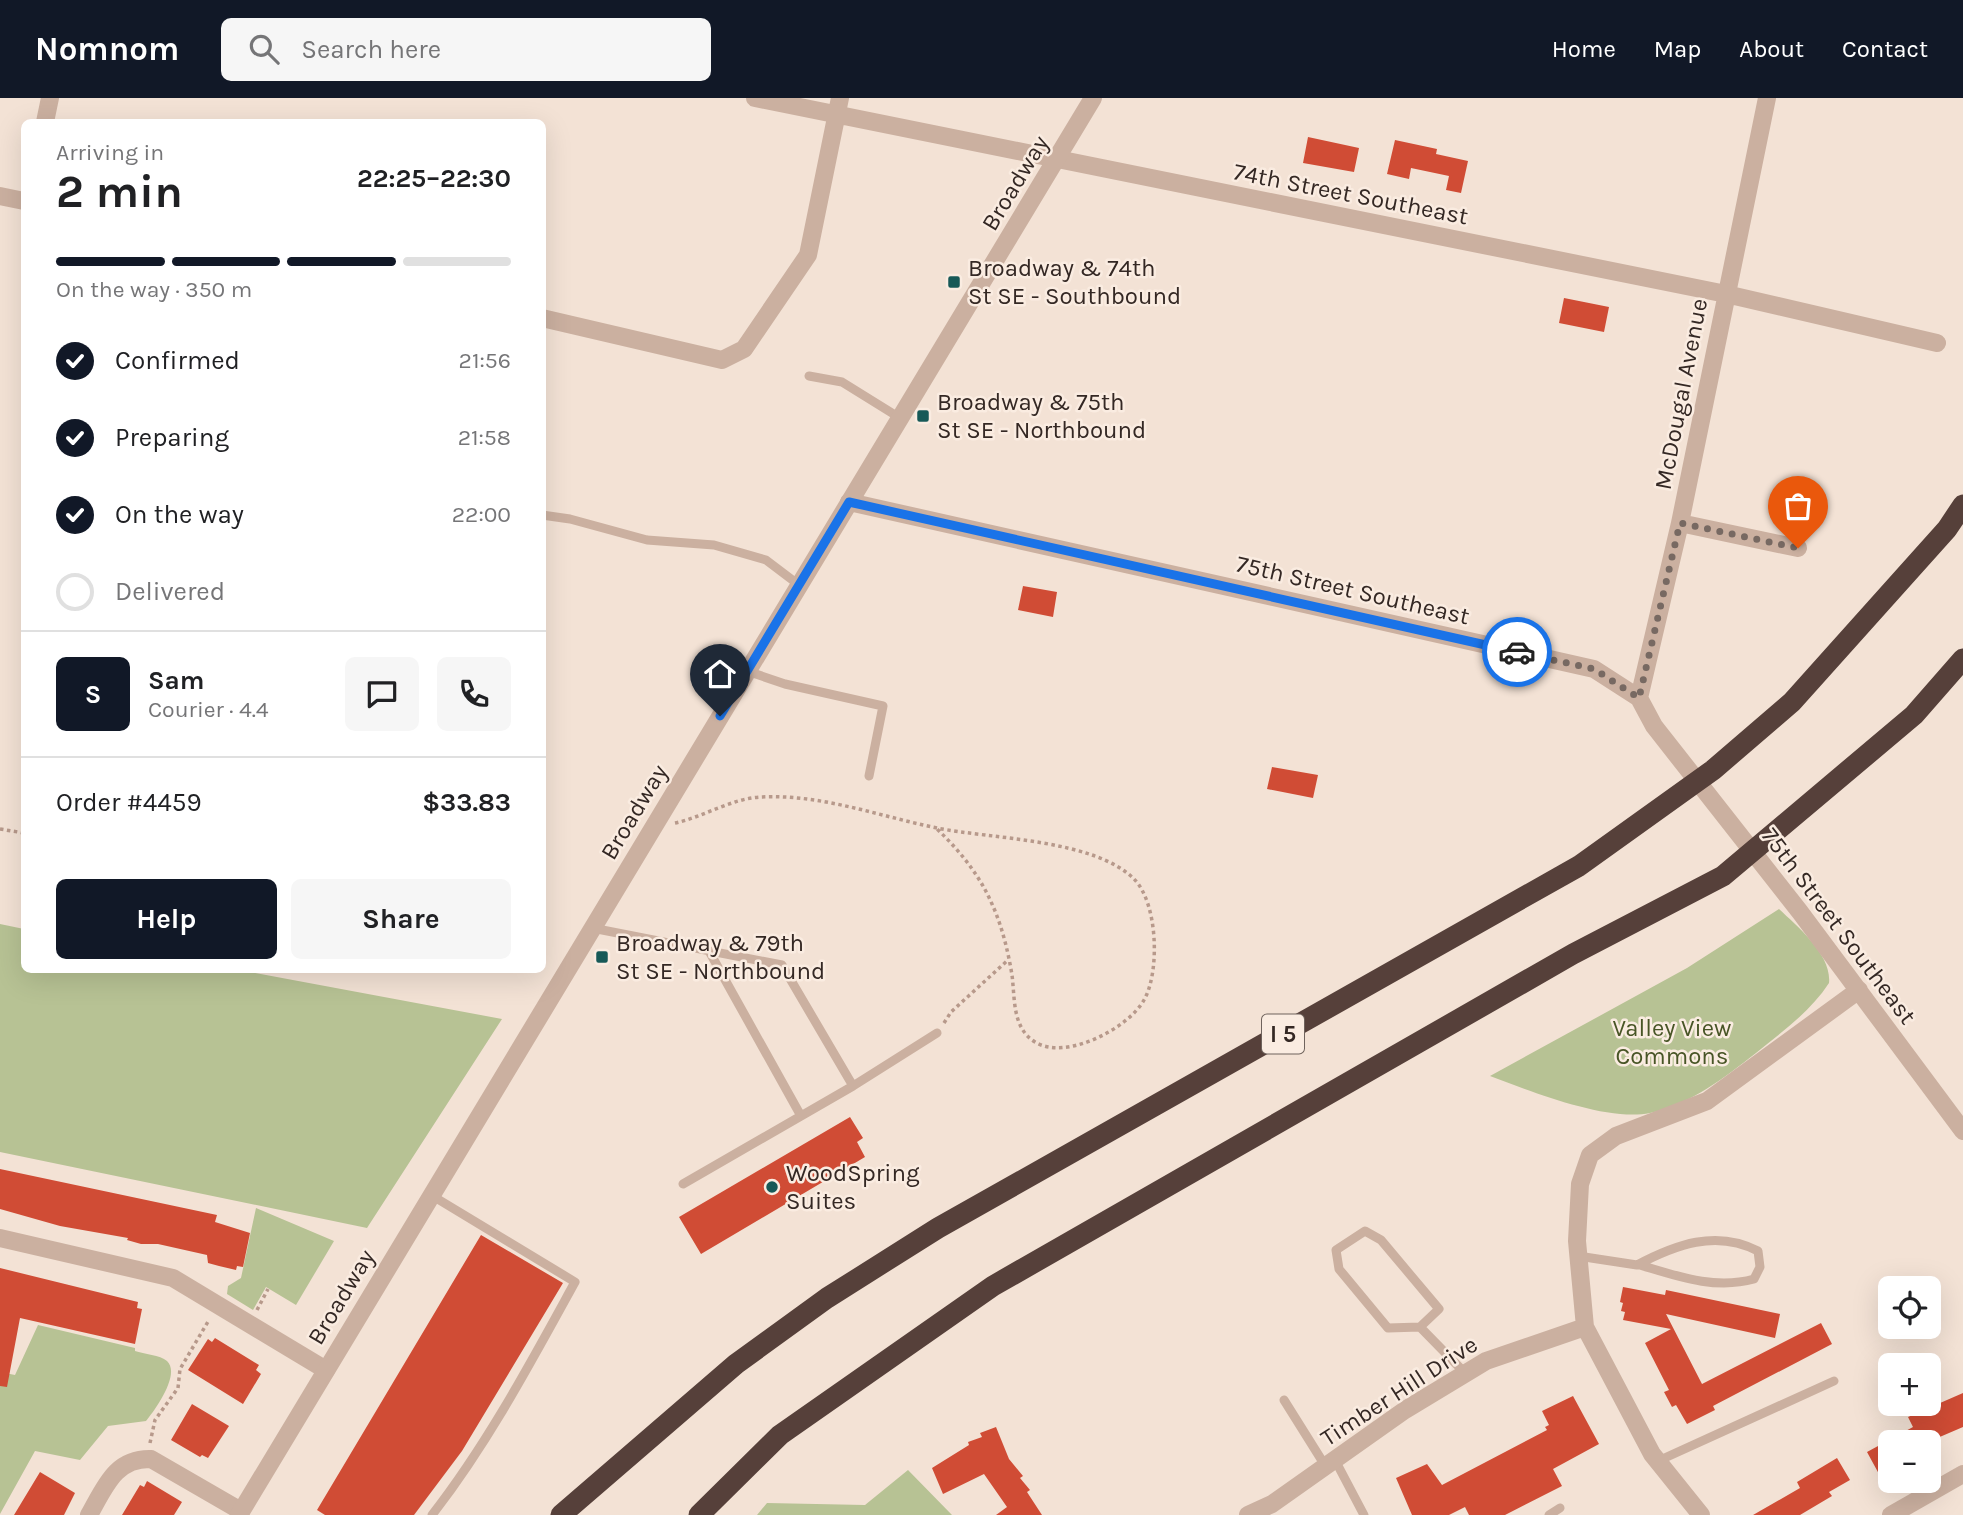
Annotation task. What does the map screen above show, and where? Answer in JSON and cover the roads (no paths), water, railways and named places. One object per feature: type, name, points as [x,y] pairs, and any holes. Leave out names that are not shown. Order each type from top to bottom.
[{"type":"highway","name":"I 5","points":[[561,1515],[736,1364],[827,1298],[938,1228],[1579,866],[1713,770],[1792,702],[1947,529],[1963,505]]},
{"type":"highway","points":[[699,1515],[780,1435],[993,1286],[1573,954],[1723,876],[1914,715],[1963,659]]},
{"type":"street","points":[[46,119],[50,98]]},
{"type":"street","name":"74th Street Southeast","points":[[755,98],[838,106],[1058,161],[1726,294],[1937,343]]},
{"type":"street","name":"Broadway","points":[[240,1513],[849,502],[1058,161],[1093,98]]},
{"type":"street","name":"McDougal Avenue","points":[[1639,698],[1680,523],[1767,98]]},
{"type":"street","points":[[546,319],[722,360],[744,349],[808,255],[838,106]]},
{"type":"street","points":[[0,197],[21,200]]},
{"type":"street","name":"75th Street Southeast","points":[[849,502],[1594,669],[1639,698],[1654,726],[1800,912],[1963,1131]]},
{"type":"street","points":[[1680,523],[1798,548]]},
{"type":"street","points":[[1701,1515],[1658,1461],[1585,1327],[1578,1256],[1580,1184],[1590,1155],[1616,1136],[1707,1101],[1859,990]]},
{"type":"street","points":[[0,1238],[173,1278],[326,1370]]},
{"type":"street","name":"Timber Hill Drive","points":[[1248,1515],[1272,1504],[1486,1361],[1585,1327]]},
{"type":"street","points":[[89,1515],[114,1472],[130,1460],[149,1459],[240,1513]]},
{"type":"street","points":[[1891,1515],[1963,1474]]},
{"type":"lane","points":[[809,376],[842,382],[900,418]]},
{"type":"lane","points":[[546,516],[570,519],[647,540],[714,545],[766,560],[799,585]]},
{"type":"lane","points":[[747,671],[785,684],[883,706],[869,776]]},
{"type":"lane","points":[[592,928],[782,965],[853,1086]]},
{"type":"lane","points":[[709,951],[801,1116]]},
{"type":"lane","points":[[683,1184],[853,1086],[937,1033]]},
{"type":"lane","points":[[431,1195],[575,1282],[498,1419],[468,1467],[432,1515]]},
{"type":"lane","points":[[1420,1327],[1439,1309],[1381,1240],[1365,1231],[1336,1250],[1339,1269],[1388,1328],[1420,1327],[1465,1373]]},
{"type":"lane","points":[[1578,1256],[1637,1265],[1699,1282],[1738,1284],[1754,1279],[1760,1267],[1758,1251],[1745,1244],[1714,1240],[1674,1245],[1637,1265]]},
{"type":"lane","points":[[1658,1461],[1834,1381]]},
{"type":"lane","points":[[1284,1400],[1364,1515]]},
{"type":"lane","points":[[1549,1515],[1560,1508]]},
{"type":"place","name":"Broadway & 74th St SE - Southbound","points":[[954,282]]},
{"type":"place","name":"Broadway & 75th St SE - Northbound","points":[[923,416]]},
{"type":"place","name":"Broadway & 79th St SE - Northbound","points":[[602,957]]},
{"type":"place","name":"WoodSpring Suites","points":[[772,1187]]},
{"type":"park label","name":"Valley View Commons","points":[[1672,1042]]}]
